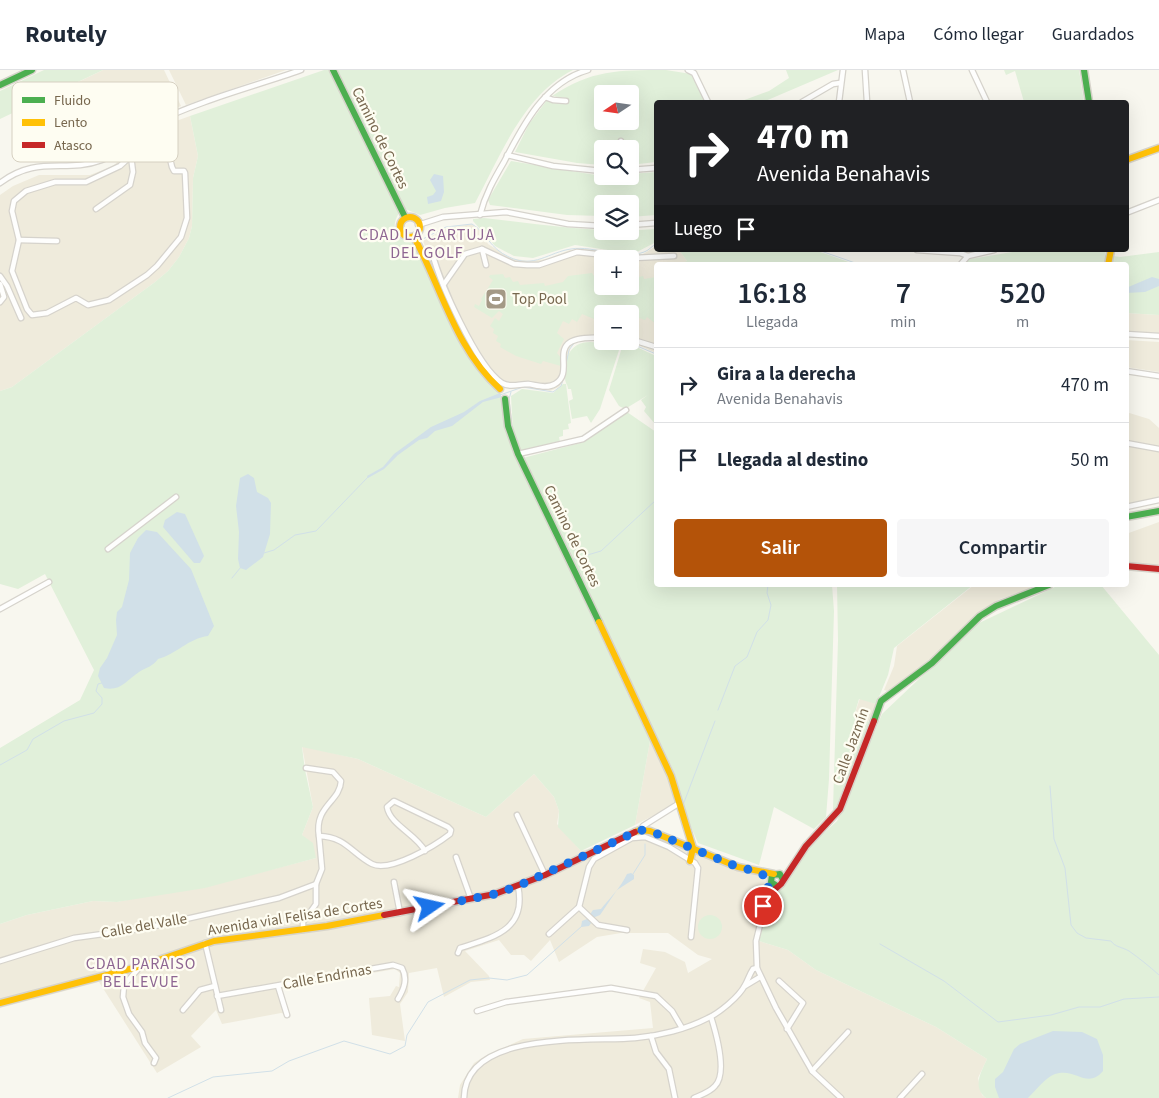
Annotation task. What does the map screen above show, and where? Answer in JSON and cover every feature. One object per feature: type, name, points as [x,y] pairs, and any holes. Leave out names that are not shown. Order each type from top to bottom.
[{"type":"street","points":[[0,85],[32,70]]},
{"type":"street","points":[[178,114],[301,70]]},
{"type":"street","name":"Camino de Cortes","points":[[333,70],[405,217]]},
{"type":"street","points":[[480,215],[483,200],[535,108],[554,87],[579,72],[588,70]]},
{"type":"street","points":[[688,70],[693,71],[707,100]]},
{"type":"street","points":[[839,100],[843,70]]},
{"type":"street","points":[[866,70],[867,100]]},
{"type":"street","points":[[903,70],[910,100]]},
{"type":"street","points":[[972,70],[986,100]]},
{"type":"street","points":[[1084,70],[1089,100]]},
{"type":"street","points":[[805,100],[833,84],[840,83]]},
{"type":"street","points":[[545,97],[566,101]]},
{"type":"street","points":[[1129,159],[1159,148]]},
{"type":"street","points":[[507,155],[553,166],[594,170]]},
{"type":"street","points":[[0,183],[26,168],[40,165],[92,162]]},
{"type":"street","points":[[124,162],[120,166],[86,182],[55,182],[20,195],[14,201],[12,211],[19,240],[13,265],[13,278],[32,315],[47,313],[76,298],[88,305],[103,303],[117,296],[157,266],[181,237],[187,218],[185,173],[184,171],[174,171],[171,162]]},
{"type":"street","points":[[96,208],[130,185],[131,162]]},
{"type":"street","points":[[639,169],[654,168]]},
{"type":"street","points":[[1129,212],[1159,200]]},
{"type":"street","points":[[418,225],[444,217],[506,212],[568,224],[594,226]]},
{"type":"street","points":[[405,217],[415,218],[418,225],[419,230],[414,237],[406,237],[400,224],[405,217]]},
{"type":"street","points":[[639,224],[654,223]]},
{"type":"street","name":"Camino de Cortes","points":[[414,237],[424,252],[474,361],[480,371],[500,389],[505,399],[508,426],[518,454],[656,741],[671,776],[693,848]]},
{"type":"street","points":[[19,240],[57,241]]},
{"type":"street","points":[[444,284],[465,254],[482,249],[514,264],[527,265],[539,265],[577,252],[640,258],[674,256]]},
{"type":"street","points":[[482,249],[486,265]]},
{"type":"street","points":[[424,252],[433,254],[444,284],[483,364],[490,373],[505,384],[547,386],[555,384],[560,377],[564,350],[571,341],[582,336],[594,337]]},
{"type":"street","points":[[946,252],[960,253],[968,256],[985,252]]},
{"type":"street","points":[[963,262],[968,256]]},
{"type":"street","points":[[0,276],[7,286],[21,318]]},
{"type":"street","points":[[0,284],[4,297],[0,302]]},
{"type":"street","points":[[1129,334],[1159,336]]},
{"type":"street","points":[[639,342],[654,346]]},
{"type":"street","points":[[1129,371],[1159,376]]},
{"type":"street","points":[[518,454],[583,439],[626,410]]},
{"type":"street","points":[[1129,443],[1159,449]]},
{"type":"street","points":[[108,549],[176,497]]},
{"type":"street","points":[[1129,506],[1159,500]]},
{"type":"street","points":[[1129,516],[1159,511]]},
{"type":"street","points":[[1129,566],[1159,569]]},
{"type":"street","points":[[0,609],[49,582]]},
{"type":"street","name":"Calle Jazmín","points":[[766,896],[782,880],[806,846],[840,809],[880,701],[891,691],[924,670],[988,610],[1007,600],[1038,592],[1046,587]]},
{"type":"street","points":[[303,930],[303,922],[316,904],[316,884],[323,865],[318,825],[321,814],[339,789],[340,782],[333,772],[306,768]]},
{"type":"street","points":[[319,836],[341,840],[376,866],[395,862],[425,851],[450,834],[450,829],[396,802],[390,802],[387,807],[391,817],[413,835],[425,851]]},
{"type":"street","points":[[640,830],[643,826],[678,804]]},
{"type":"street","points":[[518,815],[545,874]]},
{"type":"street","points":[[640,830],[650,831],[738,867],[782,880]]},
{"type":"street","name":"Avenida vial Felisa de Cortes","points":[[0,1002],[141,966],[205,944],[303,930],[470,899],[518,886],[640,830]]},
{"type":"street","points":[[549,934],[579,906],[589,867],[594,859],[632,838],[645,837],[678,851],[697,865],[699,871],[691,937]]},
{"type":"street","points":[[690,858],[693,848]]},
{"type":"street","points":[[456,857],[470,899]]},
{"type":"street","name":"Calle Jazmín","points":[[773,877],[790,867]]},
{"type":"street","points":[[773,877],[773,885],[777,886]]},
{"type":"street","points":[[773,877],[766,896],[756,941],[757,968],[787,1029],[812,1071],[841,1098]]},
{"type":"street","points":[[394,882],[400,913]]},
{"type":"street","name":"Calle del Valle","points":[[0,960],[74,938],[146,928],[279,898],[316,884]]},
{"type":"street","points":[[458,953],[460,948],[496,936],[510,926],[520,907],[518,886]]},
{"type":"street","points":[[579,906],[598,925],[627,930]]},
{"type":"street","points":[[205,944],[221,1010]]},
{"type":"street","name":"Calle Endrinas","points":[[217,996],[396,965],[402,968],[405,974],[404,984],[398,999]]},
{"type":"street","points":[[141,966],[124,985],[123,997],[129,1014],[142,1032],[145,1043],[156,1058],[154,1063]]},
{"type":"street","points":[[745,986],[746,979],[757,968]]},
{"type":"street","points":[[464,1098],[467,1083],[477,1068],[500,1053],[519,1047],[579,1038],[632,1038],[651,1036],[682,1028],[711,1017],[745,986],[760,977]]},
{"type":"street","points":[[779,981],[803,1003],[787,1029]]},
{"type":"street","points":[[182,1010],[200,990],[215,986]]},
{"type":"street","points":[[278,986],[287,1015]]},
{"type":"street","points":[[477,1011],[506,1002],[611,988],[656,996],[672,1010],[682,1028]]},
{"type":"street","points":[[694,1098],[714,1088],[720,1078],[718,1044],[711,1017]]},
{"type":"street","points":[[812,1071],[848,1032]]},
{"type":"street","points":[[651,1036],[656,1052],[669,1069],[675,1098]]},
{"type":"street","points":[[900,1098],[922,1074]]},
{"type":"shaded area","points":[[103,70],[164,70],[170,82],[78,82]]},
{"type":"shaded area","points":[[169,70],[286,70],[186,105],[178,89],[178,82],[175,82]]},
{"type":"shaded area","points":[[190,116],[198,156],[193,178],[192,226],[189,238],[179,257],[168,271],[155,282],[12,387],[0,391],[0,195],[13,186],[39,175],[90,175],[113,166],[117,162],[178,162],[178,120]]},
{"type":"shaded area","points":[[434,174],[443,176],[444,192],[441,201],[428,204],[427,197],[433,195],[436,191],[430,180]]},
{"type":"shaded area","points":[[472,224],[482,232],[488,244],[510,258],[528,261],[548,259],[570,250],[594,250],[594,295],[639,295],[639,254],[654,247],[654,252],[680,252],[688,262],[654,262],[654,352],[639,346],[639,305],[594,305],[594,340],[574,342],[571,346],[563,381],[559,387],[550,391],[526,387],[503,388],[495,382],[477,361],[442,289],[423,241],[447,228]]},
{"type":"shaded area","points":[[1152,277],[1159,279],[1159,286],[1145,292],[1129,293],[1129,287]]},
{"type":"shaded area","points":[[1129,313],[1159,315],[1159,333],[1129,331]]},
{"type":"shaded area","points":[[1129,340],[1159,342],[1159,372],[1129,367]]},
{"type":"shaded area","points":[[500,393],[502,397],[483,402],[452,426],[435,431],[427,438],[419,440],[398,455],[384,469],[368,478],[367,476],[383,467],[394,454],[431,427],[464,412],[480,401]]},
{"type":"shaded area","points":[[1129,413],[1149,419],[1159,428],[1159,503],[1129,508]]},
{"type":"shaded area","points":[[248,474],[254,478],[257,492],[268,498],[271,503],[270,534],[263,557],[246,570],[240,568],[238,559],[239,532],[236,506],[240,478]]},
{"type":"shaded area","points":[[177,512],[185,514],[204,556],[200,563],[194,563],[163,527],[165,520]]},
{"type":"shaded area","points":[[1159,522],[1159,567],[1129,563],[1129,533]]},
{"type":"shaded area","points":[[146,530],[157,532],[191,569],[214,626],[208,636],[201,637],[158,659],[119,687],[104,688],[98,676],[100,668],[107,658],[117,635],[117,612],[122,607],[129,580],[130,553],[138,538]]},
{"type":"shaded area","points":[[971,587],[1035,587],[1000,599],[986,608],[919,670],[887,691],[884,690],[894,666],[897,646]]},
{"type":"shaded area","points":[[860,698],[876,704],[869,722],[854,716]]},
{"type":"shaded area","points":[[653,739],[670,779],[674,802],[670,807],[635,825],[650,741]]},
{"type":"shaded area","points":[[302,746],[358,759],[486,817],[534,774],[554,797],[559,811],[557,824],[581,851],[642,833],[768,876],[770,900],[759,941],[788,950],[816,970],[936,1027],[987,1059],[978,1078],[982,1095],[986,1098],[458,1098],[460,1085],[474,1063],[523,1039],[653,1028],[650,1002],[639,998],[656,968],[640,963],[643,949],[665,952],[685,962],[688,973],[712,959],[698,955],[668,933],[621,933],[597,937],[559,962],[550,940],[531,961],[524,955],[511,955],[499,940],[465,951],[489,976],[490,980],[471,982],[444,997],[437,968],[409,973],[408,992],[400,1004],[405,1041],[372,1035],[369,998],[390,996],[396,986],[399,987],[400,973],[395,969],[282,989],[289,1015],[281,1013],[222,1024],[216,1010],[191,1036],[201,1047],[157,1073],[99,982],[0,1008],[0,924],[27,915],[93,901],[117,902],[262,872],[316,858],[302,835],[313,807]]},
{"type":"shaded area","points":[[631,873],[634,875],[634,879],[618,890],[619,888],[627,874]]},
{"type":"shaded area","points":[[616,892],[600,915],[595,917],[589,926],[581,927],[582,921],[587,919],[593,910],[601,909]]},
{"type":"shaded area","points":[[1053,1031],[1082,1032],[1097,1039],[1103,1055],[1103,1071],[1092,1078],[1069,1073],[1055,1074],[1044,1081],[1028,1098],[999,1098],[995,1087],[995,1079],[1003,1072],[1014,1049],[1020,1044]]},
{"type":"green space","points":[[44,70],[103,70],[78,82],[19,82]]},
{"type":"green space","points":[[324,70],[331,70],[399,213],[396,220],[396,230],[416,245],[477,370],[500,393],[504,403],[512,447],[650,741],[635,825],[581,851],[558,827],[559,811],[554,797],[534,774],[486,817],[358,759],[302,747],[313,807],[302,835],[313,843],[316,858],[205,888],[117,902],[93,901],[27,915],[0,924],[0,748],[80,700],[94,670],[45,574],[18,589],[0,584],[0,391],[12,387],[155,282],[168,271],[179,257],[189,238],[192,226],[193,178],[198,156],[190,116]]},
{"type":"green space","points":[[337,70],[573,70],[555,81],[527,111],[504,147],[475,203],[445,208],[420,215],[403,208]]},
{"type":"green space","points":[[666,70],[691,74],[704,100],[654,100],[654,162],[639,164],[639,140],[594,140],[594,164],[515,152],[529,124],[547,100],[568,104],[566,98],[552,96],[580,81],[606,73]]},
{"type":"green space","points":[[786,70],[838,70],[768,100],[744,100],[769,91],[789,78]]},
{"type":"green space","points":[[1004,70],[1079,70],[1084,100],[1023,100],[1015,71],[1006,75]]},
{"type":"green space","points":[[12,85],[12,113],[0,119],[0,91]]},
{"type":"green space","points":[[511,161],[594,175],[594,185],[639,185],[639,173],[654,172],[654,215],[639,216],[639,195],[594,195],[594,216],[567,215],[490,205],[488,200]]},
{"type":"green space","points":[[484,218],[594,229],[594,240],[639,240],[639,230],[654,229],[654,243],[639,251],[608,250],[575,245],[533,258],[514,256],[495,246],[473,219]]},
{"type":"green space","points":[[680,252],[821,252],[849,262],[684,262],[687,261]]},
{"type":"green space","points":[[1012,252],[1106,252],[1105,255],[1120,257],[1159,252],[1159,315],[1129,313],[1129,262],[964,262],[965,260]]},
{"type":"green space","points":[[592,273],[594,276],[594,295],[639,295],[639,277],[643,276],[644,279],[654,277],[654,322],[647,317],[645,320],[639,318],[639,305],[594,305],[594,319],[582,314],[577,322],[572,319],[569,324],[563,321],[557,333],[564,339],[557,353],[562,359],[561,366],[543,361],[541,364],[516,356],[500,347],[501,344],[496,341],[498,336],[493,333],[494,329],[490,326],[495,318],[499,321],[503,314],[499,311],[492,318],[474,307],[475,304],[479,306],[481,299],[493,280],[489,277],[490,275],[503,274],[505,278],[510,277],[513,282],[518,281],[520,285],[544,283],[545,286],[563,282],[568,276]]},
{"type":"green space","points":[[594,342],[594,350],[619,350],[600,409],[591,423],[587,416],[572,419],[569,401],[573,399],[571,389],[568,389],[565,381],[569,353],[577,345]]},
{"type":"green space","points":[[639,348],[654,355],[654,423],[644,411],[646,407],[641,400],[648,395],[625,409],[619,406],[609,390],[621,350],[639,350]]},
{"type":"green space","points":[[563,384],[566,384],[571,423],[568,424],[569,429],[563,430],[563,436],[559,437],[560,442],[522,452],[513,432],[511,396],[522,389],[553,393]]},
{"type":"green space","points":[[627,412],[654,431],[654,587],[832,587],[834,611],[829,779],[826,817],[814,829],[774,807],[759,865],[698,843],[680,802],[675,774],[523,458],[584,442]]},
{"type":"green space","points":[[837,587],[970,587],[894,648],[888,675],[876,704],[859,699],[854,716],[869,722],[835,810],[833,809],[838,640]]},
{"type":"green space","points":[[1055,587],[1103,587],[1159,655],[1159,1098],[986,1098],[979,1089],[979,1079],[987,1059],[936,1027],[816,970],[788,950],[759,941],[770,900],[811,845],[837,821],[882,714],[977,624]]},
{"type":"green space","points":[[710,915],[718,919],[722,927],[718,935],[710,939],[702,935],[698,927],[702,919]]},
{"type":"waterway","points":[[421,240],[446,227],[472,224],[502,253],[509,257],[526,261],[534,261],[571,249],[580,248],[626,255],[646,251],[654,245]]},
{"type":"waterway","points":[[824,252],[852,262]]},
{"type":"waterway","points":[[591,340],[630,343],[654,353]]},
{"type":"waterway","points":[[565,369],[569,350],[575,342]]},
{"type":"waterway","points":[[500,395],[523,387],[553,392],[561,386],[564,377]]},
{"type":"waterway","points":[[511,392],[509,399],[512,427]]},
{"type":"waterway","points":[[527,466],[604,624]]},
{"type":"waterway","points":[[264,553],[274,550],[295,535],[316,531],[368,477]]},
{"type":"waterway","points":[[574,559],[601,551],[654,502]]},
{"type":"waterway","points":[[232,578],[241,567]]},
{"type":"waterway","points":[[718,710],[735,666],[747,657],[757,632],[768,620],[771,605],[767,593],[768,587]]},
{"type":"waterway","points":[[610,637],[671,768]]},
{"type":"waterway","points":[[0,765],[27,750],[33,739],[64,721],[94,713],[102,704],[102,698],[96,691],[98,684],[102,683]]},
{"type":"waterway","points":[[683,805],[715,721]]},
{"type":"waterway","points":[[1050,786],[1054,839],[1065,868],[1071,925],[1077,933],[1086,938],[1111,941],[1129,951],[1159,975]]},
{"type":"waterway","points":[[633,874],[645,855],[645,844]]},
{"type":"waterway","points":[[168,1098],[213,1077],[272,1071],[289,1061],[344,1041],[390,1054],[405,1046],[407,1035],[428,1002],[470,980],[489,978],[507,980],[527,975],[582,926]]},
{"type":"waterway","points":[[880,944],[944,981],[998,1022],[1051,1015],[1079,1007],[1100,1007],[1124,999],[1159,997]]},
{"type":"traffic: fast","points":[[0,85],[32,70]]},
{"type":"traffic: fast","points":[[333,70],[405,217]]},
{"type":"traffic: fast","points":[[1084,70],[1089,100]]},
{"type":"traffic: fast","points":[[505,399],[508,426],[518,454],[599,622]]},
{"type":"traffic: fast","points":[[1129,516],[1159,511]]},
{"type":"traffic: fast","points":[[874,721],[881,701],[932,663],[980,616],[996,606],[1044,587]]},
{"type":"traffic: fast","points":[[777,886],[771,882],[772,875],[780,874],[783,880]]},
{"type":"traffic: slow","points":[[1129,159],[1159,148]]},
{"type":"traffic: slow","points":[[410,217],[417,220],[420,227],[417,234],[410,237],[403,234],[400,227],[403,220],[410,217]]},
{"type":"traffic: slow","points":[[414,237],[460,337],[485,373],[500,389]]},
{"type":"traffic: slow","points":[[1109,262],[1111,252]]},
{"type":"traffic: slow","points":[[599,622],[671,776],[693,848],[690,861]]},
{"type":"traffic: slow","points":[[635,832],[640,830],[650,831],[738,867],[774,874]]},
{"type":"traffic: slow","points":[[0,1003],[141,966],[214,941],[327,926],[384,915]]},
{"type":"traffic: jam","points":[[1129,566],[1159,569]]},
{"type":"traffic: jam","points":[[767,896],[781,884],[806,846],[840,809],[874,721]]},
{"type":"traffic: jam","points":[[384,915],[495,894],[545,875],[635,832]]},
{"type":"place","name":"Top Pool","points":[[496,299]]},
{"type":"district","name":"CDAD LA CARTUJA DEL GOLF","points":[[427,244]]},
{"type":"district","name":"CDAD PARAISO BELLEVUE","points":[[141,973]]},
{"type":"route","points":[[430,907],[495,894],[518,886],[640,830],[650,831],[738,867],[764,875],[770,880],[763,906]]}]
